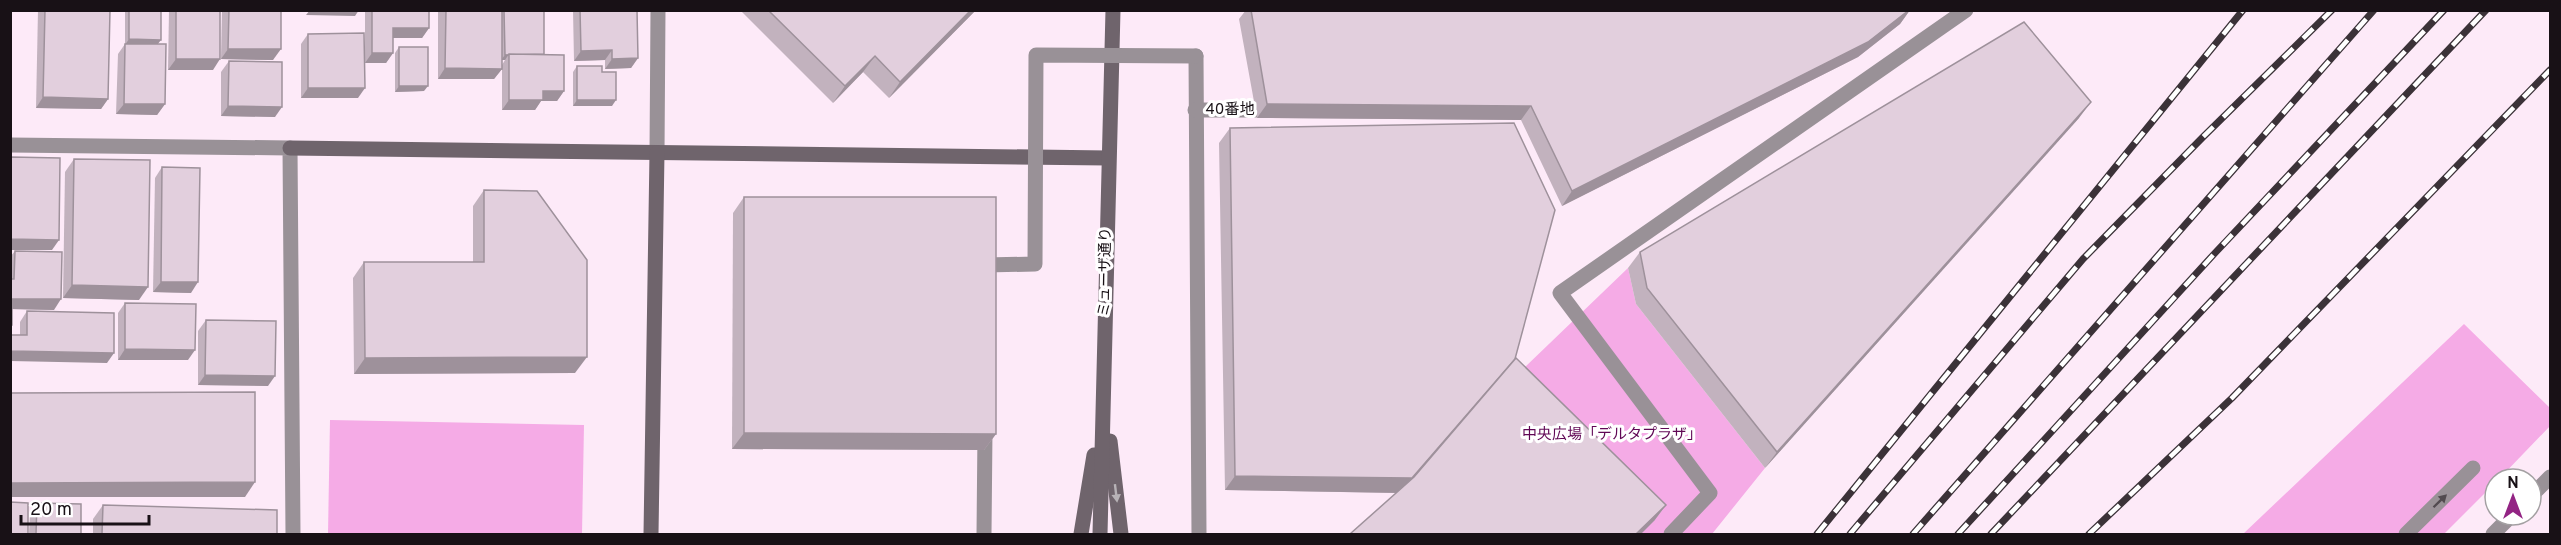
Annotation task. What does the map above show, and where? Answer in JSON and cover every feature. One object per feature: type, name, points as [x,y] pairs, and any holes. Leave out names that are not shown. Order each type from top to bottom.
[{"type":"street","points":[[651,534],[658,10]]},
{"type":"street","name":"ミューザ通り","points":[[1100,534],[1113,10]]},
{"type":"street","points":[[1671,534],[1710,493],[1560,293],[1966,10]]},
{"type":"street","points":[[985,288],[985,265],[1035,264],[1036,55],[1196,56],[1199,534]]},
{"type":"street","name":"40番地","points":[[1195,110],[1290,110]]},
{"type":"street","points":[[10,145],[1108,158]]},
{"type":"street","points":[[290,148],[293,534]]},
{"type":"street","points":[[1081,534],[1104,394]]},
{"type":"street","points":[[1104,394],[1121,534]]},
{"type":"street","points":[[984,534],[985,417]]},
{"type":"street","points":[[2406,534],[2473,468]]},
{"type":"green space","name":"中央広場「デルタプラザ」","points":[[1628,268],[1636,304],[1765,468],[1712,534],[1492,534],[1523,369]]},
{"type":"green space","points":[[2464,324],[2550,408],[2550,426],[2511,467],[2483,467],[2483,495],[2444,534],[2243,534]]},
{"type":"green space","points":[[330,420],[584,425],[582,534],[328,534]]},
{"type":"building","points":[[45,10],[110,10],[108,99],[43,97]]},
{"type":"building","points":[[129,10],[161,10],[161,40],[129,39]]},
{"type":"building","points":[[176,10],[220,10],[220,59],[176,59]]},
{"type":"building","points":[[229,10],[281,10],[281,49],[228,49]]},
{"type":"building","points":[[372,10],[429,10],[429,28],[393,28],[393,53],[372,53]]},
{"type":"building","points":[[446,10],[502,10],[502,69],[445,68]]},
{"type":"building","points":[[504,10],[544,10],[544,54],[505,55]]},
{"type":"building","points":[[580,10],[637,10],[638,58],[612,59],[612,50],[581,51]]},
{"type":"building","points":[[768,10],[971,10],[900,82],[875,56],[845,86]]},
{"type":"building","points":[[1251,10],[1909,10],[1868,42],[1572,191],[1531,106],[1267,104]]},
{"type":"building","points":[[2024,22],[2091,102],[1777,452],[1647,288],[1640,252]]},
{"type":"building","points":[[364,33],[365,88],[308,88],[308,34]]},
{"type":"building","points":[[125,44],[166,44],[165,104],[124,104]]},
{"type":"building","points":[[399,47],[428,47],[428,86],[399,86]]},
{"type":"building","points":[[509,54],[564,55],[564,91],[543,91],[543,100],[509,100]]},
{"type":"building","points":[[229,61],[282,62],[282,107],[228,106]]},
{"type":"building","points":[[577,66],[602,66],[602,72],[616,72],[616,100],[577,100]]},
{"type":"building","points":[[1514,123],[1555,210],[1515,359],[1412,478],[1235,476],[1230,128]]},
{"type":"building","points":[[11,157],[60,158],[59,240],[10,239]]},
{"type":"building","points":[[74,159],[150,160],[148,287],[72,285]]},
{"type":"building","points":[[162,167],[200,168],[198,282],[161,282]]},
{"type":"building","points":[[484,190],[537,191],[587,260],[587,357],[365,358],[364,262],[484,262]]},
{"type":"building","points":[[744,197],[996,197],[996,434],[744,433]]},
{"type":"building","points":[[15,251],[62,252],[61,299],[12,299],[12,325],[10,325],[10,279],[14,279]]},
{"type":"building","points":[[125,303],[196,304],[195,350],[125,349]]},
{"type":"building","points":[[27,311],[114,313],[114,353],[10,351],[10,335],[27,335]]},
{"type":"building","points":[[206,320],[276,321],[275,376],[205,375]]},
{"type":"building","points":[[1516,358],[1666,505],[1636,534],[1350,534],[1414,477]]},
{"type":"building","points":[[255,392],[255,482],[10,483],[10,393]]},
{"type":"building","points":[[10,502],[28,503],[28,534],[10,534]]},
{"type":"building","points":[[37,503],[81,504],[81,534],[36,534]]},
{"type":"building","points":[[103,505],[277,510],[277,534],[102,534]]},
{"type":"railway","points":[[1817,534],[2243,10]]},
{"type":"railway","points":[[1850,534],[2083,259],[2332,10]]},
{"type":"railway","points":[[1913,534],[2374,10]]},
{"type":"railway","points":[[1958,534],[2215,253],[2444,10]]},
{"type":"railway","points":[[1991,534],[2486,10]]},
{"type":"railway","points":[[2089,534],[2232,398],[2550,70]]}]
